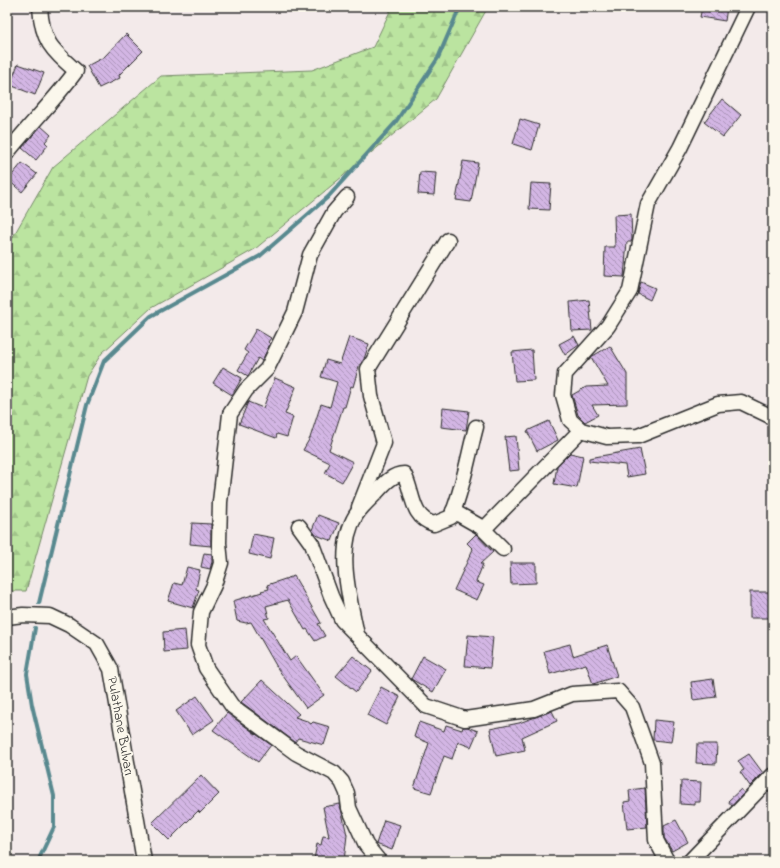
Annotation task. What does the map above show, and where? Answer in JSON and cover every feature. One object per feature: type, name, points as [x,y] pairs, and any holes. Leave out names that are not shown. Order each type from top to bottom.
[{"type":"street","points":[[7,153],[31,123],[61,92],[76,71],[60,57],[46,40],[41,22],[40,7]]},
{"type":"street","points":[[748,7],[680,148],[648,204],[630,291],[608,326],[564,374],[563,395],[570,420],[581,430],[607,437],[638,436],[718,404],[741,402],[770,416],[773,419]]},
{"type":"street","points":[[346,197],[334,212],[310,255],[295,312],[267,369],[246,390],[230,414],[220,502],[218,543],[221,563],[214,585],[202,612],[198,645],[206,668],[232,706],[296,753],[334,773],[342,782],[349,808],[366,845],[379,861]]},
{"type":"street","points":[[357,636],[346,579],[347,539],[384,443],[371,396],[368,369],[448,240]]},
{"type":"street","points":[[356,515],[381,486],[396,474],[404,474],[408,481],[413,504],[425,521],[434,524],[451,517],[460,495],[476,427]]},
{"type":"street","points":[[484,529],[581,430]]},
{"type":"street","points":[[453,511],[484,529],[503,549]]},
{"type":"street","points":[[299,526],[312,544],[331,596],[342,620],[426,706],[465,719],[534,709],[572,694],[618,691],[632,707],[652,763],[656,840],[667,861]]},
{"type":"street","name":"Pulathane Bulvarı","points":[[7,617],[23,615],[50,616],[69,625],[97,644],[111,669],[144,861]]},
{"type":"street","points":[[690,861],[773,775]]},
{"type":"green space","points":[[392,7],[488,7],[436,99],[255,249],[151,308],[102,353],[87,376],[26,591],[7,591],[7,247],[53,167],[161,76],[312,70],[373,47]]},
{"type":"building","points":[[702,7],[727,7],[725,21],[700,17]]},
{"type":"building","points":[[126,34],[143,51],[119,75],[120,78],[99,88],[87,66],[104,57]]},
{"type":"building","points":[[18,64],[44,73],[35,95],[10,85]]},
{"type":"building","points":[[722,99],[741,115],[723,137],[704,122]]},
{"type":"building","points":[[520,119],[539,125],[532,150],[513,144]]},
{"type":"building","points":[[41,126],[51,135],[45,142],[48,145],[36,160],[22,148]]},
{"type":"building","points":[[463,161],[478,163],[471,202],[456,200]]},
{"type":"building","points":[[22,163],[37,174],[22,192],[8,180]]},
{"type":"building","points":[[420,172],[436,173],[434,195],[418,194]]},
{"type":"building","points":[[531,183],[551,184],[549,210],[529,209]]},
{"type":"building","points":[[631,214],[632,240],[631,242],[627,242],[624,277],[604,276],[605,247],[615,247],[614,215]]},
{"type":"building","points":[[641,282],[655,288],[650,300],[638,294]]},
{"type":"building","points":[[589,300],[592,330],[572,331],[570,302]]},
{"type":"building","points":[[256,329],[271,338],[268,342],[270,344],[262,361],[258,358],[248,376],[238,370],[248,353],[244,350]]},
{"type":"building","points":[[574,336],[579,345],[565,355],[559,344]]},
{"type":"building","points":[[349,337],[369,344],[364,359],[359,366],[353,387],[351,386],[345,407],[343,407],[329,450],[353,462],[342,482],[325,473],[330,463],[303,450],[310,438],[321,404],[330,407],[337,382],[321,377],[326,360],[340,364]]},
{"type":"building","points":[[610,346],[627,374],[627,404],[592,405],[598,415],[585,422],[578,415],[572,395],[586,387],[608,386],[591,357]]},
{"type":"building","points":[[532,350],[534,380],[515,381],[512,352]]},
{"type":"building","points":[[223,367],[242,378],[232,395],[213,383]]},
{"type":"building","points":[[275,378],[296,387],[285,414],[293,417],[287,437],[277,434],[276,438],[239,424],[248,402],[263,408]]},
{"type":"building","points":[[443,408],[469,411],[466,430],[441,427]]},
{"type":"building","points":[[549,421],[558,440],[537,451],[527,431]]},
{"type":"building","points":[[516,436],[519,470],[509,471],[505,437]]},
{"type":"building","points":[[640,449],[645,474],[627,477],[625,465],[589,461],[589,458]]},
{"type":"building","points":[[570,453],[583,456],[577,488],[554,484],[557,466]]},
{"type":"building","points":[[318,515],[339,523],[332,541],[316,535],[312,530]]},
{"type":"building","points":[[192,523],[211,524],[211,546],[190,544]]},
{"type":"building","points":[[253,534],[274,538],[270,559],[249,554]]},
{"type":"building","points":[[476,534],[493,552],[480,564],[483,564],[476,582],[484,585],[477,600],[454,590],[473,549],[467,543]]},
{"type":"building","points":[[204,553],[212,554],[210,569],[201,567]]},
{"type":"building","points":[[510,563],[536,563],[536,583],[511,584]]},
{"type":"building","points":[[187,567],[200,570],[196,589],[199,590],[193,608],[168,601],[174,583],[182,585]]},
{"type":"building","points":[[294,576],[321,623],[318,624],[325,636],[315,641],[307,629],[305,630],[288,600],[266,606],[269,618],[264,619],[290,661],[296,656],[324,695],[306,708],[278,669],[251,622],[246,623],[237,621],[233,601],[262,592],[261,591],[269,589],[267,585]]},
{"type":"building","points":[[750,592],[773,592],[773,618],[750,618]]},
{"type":"building","points":[[185,630],[187,650],[164,652],[163,632]]},
{"type":"building","points":[[468,635],[493,637],[490,668],[465,666]]},
{"type":"building","points":[[570,644],[573,656],[607,645],[617,676],[593,684],[586,664],[550,674],[544,651]]},
{"type":"building","points":[[353,656],[372,671],[356,692],[336,676]]},
{"type":"building","points":[[423,656],[446,669],[433,692],[411,679]]},
{"type":"building","points":[[713,679],[716,697],[693,700],[691,682]]},
{"type":"building","points":[[262,680],[299,714],[295,717],[311,724],[313,722],[330,727],[324,745],[298,738],[295,742],[241,702]]},
{"type":"building","points":[[381,687],[400,697],[386,725],[367,715]]},
{"type":"building","points":[[197,696],[214,720],[192,735],[176,711]]},
{"type":"building","points":[[552,711],[557,721],[522,737],[525,750],[496,756],[490,729],[519,723]]},
{"type":"building","points":[[227,713],[271,745],[258,762],[213,730]]},
{"type":"building","points":[[654,720],[674,722],[671,742],[653,740]]},
{"type":"building","points":[[419,722],[444,731],[446,725],[462,730],[463,727],[467,727],[478,731],[471,747],[458,742],[452,759],[444,756],[431,793],[414,788],[429,743],[414,737]]},
{"type":"building","points":[[697,744],[717,744],[716,764],[696,763]]},
{"type":"building","points":[[749,754],[763,773],[750,786],[740,772],[744,770],[738,761]]},
{"type":"building","points":[[201,775],[219,794],[200,813],[198,811],[169,840],[152,823]]},
{"type":"building","points":[[681,781],[701,782],[700,802],[695,802],[695,805],[680,804]]},
{"type":"building","points":[[645,788],[647,827],[627,829],[624,802],[630,801],[629,790]]},
{"type":"building","points":[[741,789],[744,793],[732,806],[728,801]]},
{"type":"building","points":[[340,804],[347,835],[344,861],[314,859],[317,844],[321,845],[323,836],[329,837],[323,807]]},
{"type":"building","points":[[384,820],[400,825],[392,850],[376,844]]},
{"type":"building","points":[[676,820],[688,842],[672,851],[664,838],[664,826]]},
{"type":"waterway","points":[[39,603],[87,405],[104,361],[151,316],[260,256],[328,197],[395,123],[438,58],[460,7]]},
{"type":"waterway","points":[[35,628],[27,674],[32,705],[54,796],[54,827],[38,861]]}]
